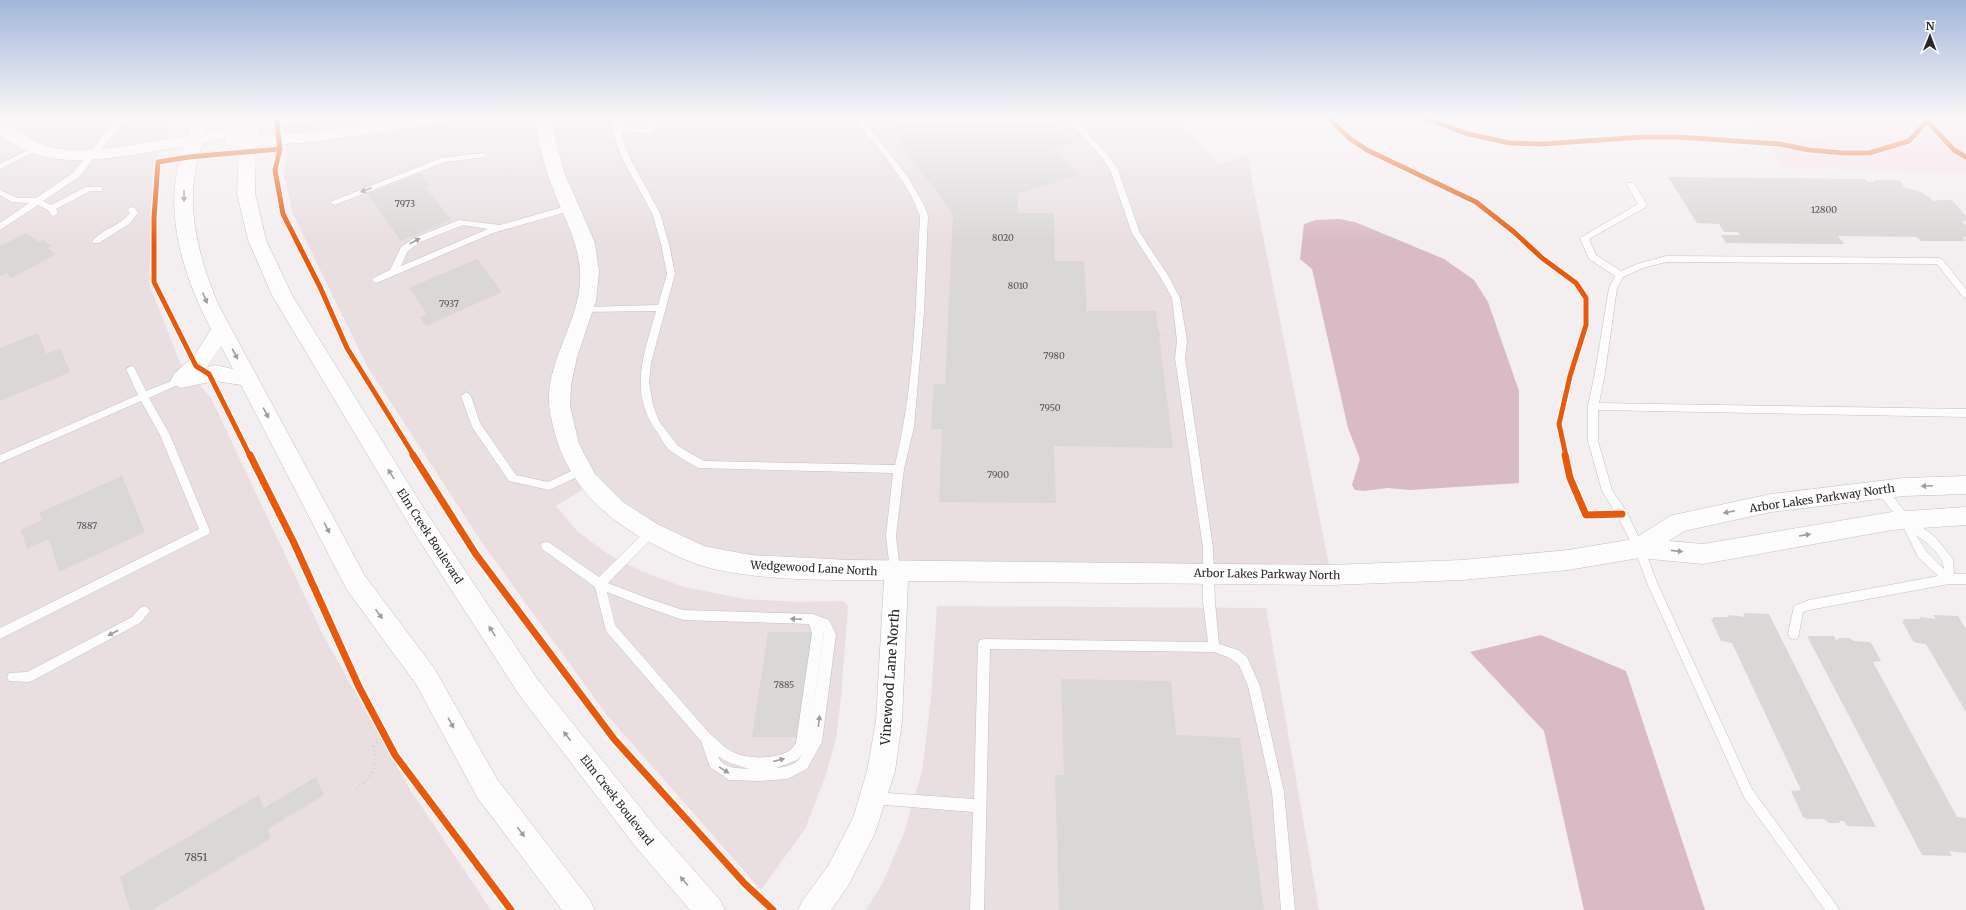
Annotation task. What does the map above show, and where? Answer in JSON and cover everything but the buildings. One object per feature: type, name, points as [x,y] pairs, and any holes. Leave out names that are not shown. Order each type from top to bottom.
[{"type":"street","points":[[189,159],[184,194],[186,231],[193,265],[205,298],[220,330],[248,379],[356,583],[425,676],[487,788],[580,910]]},
{"type":"street","name":"Elm Creek Boulevard","points":[[248,159],[246,193],[257,240],[286,302],[418,519],[529,688],[645,836],[710,910]]},
{"type":"street","name":"Wedgewood Lane North","points":[[552,159],[570,208],[581,232],[588,255],[590,287],[563,367],[559,401],[565,433],[580,471],[605,501],[622,515],[651,532],[694,553],[740,564],[766,567],[895,571]]},
{"type":"street","points":[[180,380],[202,360],[220,330]]},
{"type":"street","points":[[180,380],[215,373],[248,379]]},
{"type":"street","name":"Arbor Lakes Parkway North","points":[[1638,548],[1678,523],[1771,503],[1881,489],[1966,485]]},
{"type":"street","name":"Arbor Lakes Parkway North","points":[[895,571],[1331,575],[1462,570],[1568,560],[1638,548],[1703,554],[1799,536],[1905,520],[1966,516]]},
{"type":"street","name":"Vinewood Lane North","points":[[813,910],[838,876],[865,823],[881,771],[889,722],[897,587],[895,571]]},
{"type":"lane","points":[[0,167],[15,159]]},
{"type":"lane","points":[[0,227],[76,175],[89,159]]},
{"type":"lane","points":[[334,202],[448,159]]},
{"type":"lane","points":[[629,159],[656,213],[665,244],[671,274],[660,308],[646,363],[644,382],[648,405],[664,436],[674,449],[689,459],[702,465],[899,469]]},
{"type":"lane","points":[[889,159],[909,186],[923,210],[924,216],[921,298],[912,406],[909,427],[899,469],[891,536],[895,571]]},
{"type":"lane","points":[[1107,159],[1114,170],[1136,233],[1166,279],[1176,298],[1182,341],[1180,358],[1206,540],[1209,573],[1209,602],[1214,647]]},
{"type":"lane","points":[[1620,275],[1592,256],[1584,238],[1644,205],[1631,185]]},
{"type":"lane","points":[[0,192],[15,200],[37,201],[53,210],[80,192],[89,189],[99,189]]},
{"type":"lane","points":[[376,280],[501,228],[570,208]]},
{"type":"lane","points":[[96,241],[104,234],[127,222],[134,213],[132,210]]},
{"type":"lane","points":[[394,272],[401,254],[409,244],[454,225],[469,222],[501,228]]},
{"type":"lane","points":[[1833,910],[1748,793],[1653,585],[1638,548],[1622,514],[1607,491],[1593,441],[1593,406],[1614,288],[1620,275],[1640,266],[1666,259],[1938,261],[1966,295]]},
{"type":"lane","points":[[583,310],[660,308]]},
{"type":"lane","points":[[0,634],[205,531],[165,435],[131,369]]},
{"type":"lane","points":[[0,459],[180,380]]},
{"type":"lane","points":[[466,396],[475,424],[513,478],[549,486],[580,471]]},
{"type":"lane","points":[[1593,406],[1793,411],[1966,413]]},
{"type":"lane","points":[[1881,489],[1905,520],[1931,540],[1949,562],[1949,579]]},
{"type":"lane","points":[[1905,520],[1918,551],[1930,565],[1949,579]]},
{"type":"lane","points":[[600,584],[651,532]]},
{"type":"lane","points":[[546,546],[600,584],[644,602],[683,615],[813,619],[818,633],[802,746],[793,756],[776,762],[750,763],[731,758],[706,738],[610,627],[600,584]]},
{"type":"lane","points":[[1794,634],[1798,610],[1810,605],[1949,579],[1966,579]]},
{"type":"lane","points":[[13,678],[28,677],[136,620],[144,610]]},
{"type":"lane","points":[[977,910],[978,806],[984,644],[1214,647],[1234,654],[1243,661],[1254,686],[1278,792],[1284,889],[1288,910]]},
{"type":"lane","points":[[873,798],[978,806]]},
{"type":"path","points":[[154,226],[158,162]]},
{"type":"path","points":[[382,731],[389,743]]},
{"type":"path","points":[[356,789],[374,774],[376,768],[374,746],[385,737]]},
{"type":"shaded area","points":[[0,159],[155,159],[153,163],[149,284],[181,365],[211,398],[324,637],[411,791],[491,910],[0,910]]},
{"type":"shaded area","points":[[286,159],[1215,159],[1220,164],[1235,159],[1248,159],[1331,575],[717,559],[590,485],[556,506],[578,532],[608,554],[643,572],[684,587],[744,599],[797,602],[843,601],[848,606],[841,697],[836,738],[826,774],[805,829],[761,890],[607,715],[485,547],[367,366],[293,214],[284,174]]},
{"type":"shaded area","points":[[1777,159],[1966,159],[1966,173],[1783,168]]},
{"type":"shaded area","points":[[1339,219],[1355,222],[1444,259],[1474,280],[1488,302],[1519,391],[1519,483],[1410,490],[1388,488],[1363,491],[1355,490],[1352,485],[1360,459],[1348,428],[1312,269],[1300,259],[1304,224],[1316,220]]},
{"type":"shaded area","points":[[937,606],[1266,608],[1319,910],[866,910],[883,882],[904,833],[922,771],[931,698]]},
{"type":"shaded area","points":[[1541,635],[1626,671],[1705,910],[1584,910],[1544,731],[1470,652]]},
{"type":"cycle path","points":[[174,159],[158,162],[154,218],[154,282],[196,366],[209,374],[294,543],[359,687],[395,755],[511,910]]},
{"type":"cycle path","points":[[278,159],[275,170],[283,214],[320,287],[347,348],[475,553],[614,739],[745,884],[773,910]]},
{"type":"cycle path","points":[[1387,159],[1476,202],[1514,232],[1542,258],[1576,283],[1586,298],[1586,325],[1570,376],[1559,424],[1570,478],[1586,515],[1622,514]]}]
